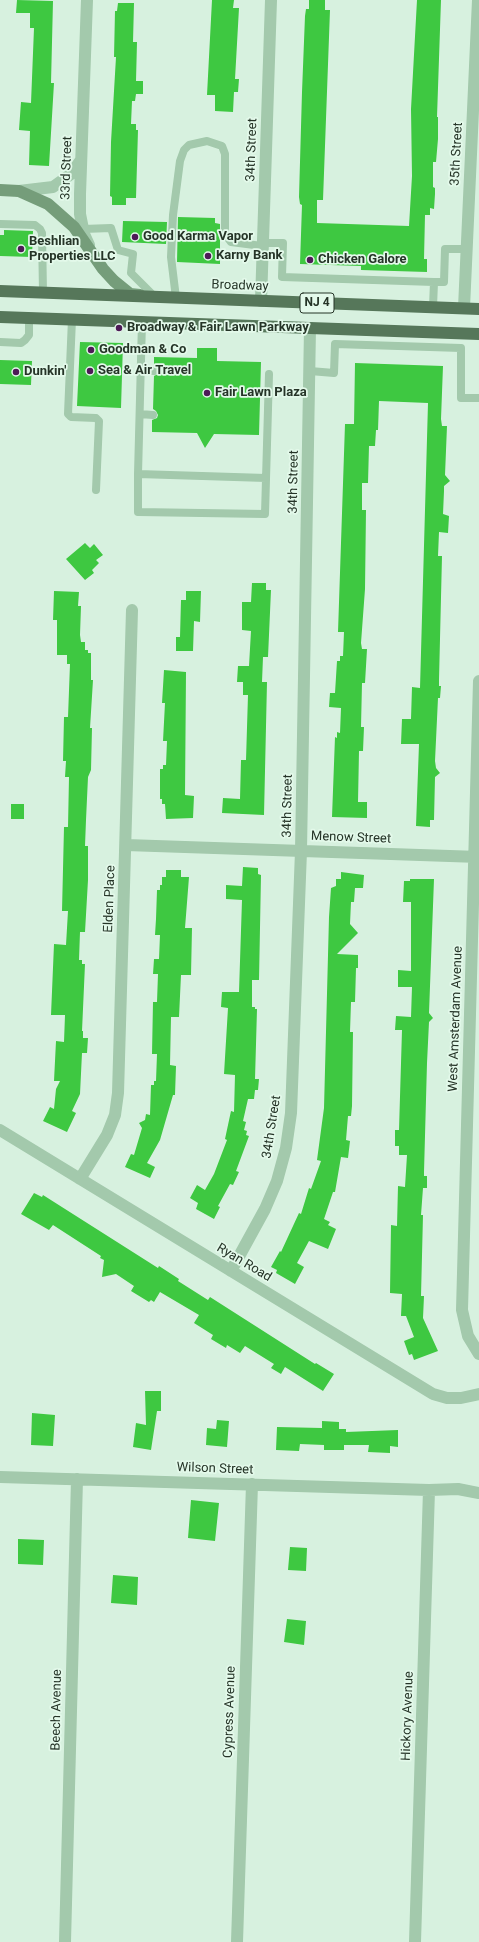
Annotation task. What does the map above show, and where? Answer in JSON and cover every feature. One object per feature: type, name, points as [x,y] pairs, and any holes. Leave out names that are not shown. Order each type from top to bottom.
[{"type":"main road","name":"Broadway","points":[[0,291],[479,309]]},
{"type":"main road","name":"NJ 4","points":[[0,317],[479,334]]},
{"type":"street","name":"33rd Street","points":[[87,0],[80,214],[83,229],[92,253],[102,269],[114,282],[130,294],[155,297]]},
{"type":"street","name":"34th Street","points":[[261,301],[271,0]]},
{"type":"street","name":"35th Street","points":[[464,308],[478,0]]},
{"type":"street","points":[[0,190],[19,191],[53,187],[71,174],[81,160]]},
{"type":"street","points":[[19,191],[48,204],[74,227],[92,253]]},
{"type":"street","name":"34th Street","points":[[231,1271],[266,1209],[277,1181],[286,1148],[291,1114],[301,851],[310,328]]},
{"type":"street","name":"Elden Place","points":[[80,1179],[107,1135],[115,1115],[118,1094],[132,610]]},
{"type":"street","name":"West Amsterdam Avenue","points":[[479,681],[477,856],[462,1310],[468,1336],[479,1354]]},
{"type":"street","name":"Menow Street","points":[[126,845],[477,856]]},
{"type":"street","name":"Ryan Road","points":[[0,1130],[433,1394],[448,1398],[461,1398],[479,1394]]},
{"type":"street","name":"Wilson Street","points":[[0,1477],[429,1490],[458,1489],[479,1493]]},
{"type":"street","name":"Beech Avenue","points":[[65,1942],[77,1479]]},
{"type":"street","name":"Cypress Avenue","points":[[237,1942],[252,1484]]},
{"type":"street","name":"Hickory Avenue","points":[[415,1942],[429,1490]]},
{"type":"lane","points":[[176,298],[171,258],[173,215],[180,161],[184,150],[189,145],[207,141],[222,146],[226,154],[225,234],[232,242],[262,244],[283,243],[282,277],[444,282],[445,249],[466,249]]},
{"type":"lane","points":[[0,224],[35,225],[40,229],[42,233],[43,293]]},
{"type":"lane","points":[[83,229],[111,228],[118,250],[132,254],[131,273],[155,297]]},
{"type":"lane","points":[[433,307],[434,282]]},
{"type":"lane","points":[[0,342],[21,343],[25,340],[29,335],[29,318]]},
{"type":"lane","points":[[72,319],[68,414],[71,417],[96,418],[99,421],[96,490]]},
{"type":"lane","points":[[142,322],[138,512],[266,514],[269,374]]},
{"type":"lane","points":[[348,329],[348,344]]},
{"type":"lane","points":[[310,371],[334,373],[335,344],[461,348],[461,398],[479,398]]},
{"type":"lane","points":[[141,370],[154,371]]},
{"type":"lane","points":[[140,414],[152,415]]},
{"type":"lane","points":[[138,474],[266,478]]},
{"type":"building","points":[[17,0],[53,1],[51,83],[54,83],[49,166],[29,165],[30,131],[19,130],[21,102],[31,103],[34,28],[30,28],[30,13],[16,13]]},
{"type":"building","points":[[212,0],[234,0],[233,8],[239,8],[235,79],[239,79],[238,92],[234,92],[233,112],[215,111],[215,95],[207,95]]},
{"type":"building","points":[[309,0],[325,0],[325,10],[330,10],[323,200],[317,200],[317,223],[409,226],[412,176],[411,109],[417,0],[441,0],[437,117],[438,139],[436,162],[433,162],[433,187],[435,188],[434,209],[430,208],[430,215],[425,215],[424,259],[427,259],[427,272],[361,270],[361,266],[300,264],[302,205],[300,204],[299,197],[302,92],[305,16],[306,9],[309,9]]},
{"type":"building","points":[[118,3],[134,3],[133,42],[137,42],[136,81],[143,81],[143,94],[136,94],[135,101],[132,101],[131,124],[136,124],[136,130],[138,130],[136,198],[126,198],[126,205],[112,205],[112,197],[110,196],[111,142],[116,57],[114,57],[115,11],[117,11]]},
{"type":"building","points":[[178,217],[215,218],[215,223],[220,224],[220,264],[177,262]]},
{"type":"building","points":[[123,221],[167,222],[166,244],[122,242]]},
{"type":"building","points":[[4,230],[33,231],[32,257],[0,256],[0,235],[4,235]]},
{"type":"building","points":[[80,342],[123,343],[121,408],[77,406]]},
{"type":"building","name":"Fair Lawn Plaza","points":[[197,348],[217,348],[217,361],[261,362],[259,435],[214,434],[205,448],[197,433],[152,432],[152,420],[157,418],[158,415],[153,409],[154,376],[158,374],[159,371],[154,365],[154,357],[197,358]]},
{"type":"building","name":"Dunkin'","points":[[0,360],[32,361],[31,385],[0,384]]},
{"type":"building","points":[[355,363],[443,366],[441,419],[442,426],[447,426],[445,475],[450,481],[444,486],[443,514],[449,516],[448,533],[439,532],[438,556],[442,556],[439,680],[439,686],[441,686],[440,698],[438,698],[435,761],[436,768],[440,773],[435,777],[434,820],[430,820],[430,827],[416,826],[419,744],[401,744],[402,719],[411,719],[412,687],[420,688],[428,403],[379,401],[378,430],[376,430],[375,446],[369,446],[368,483],[362,483],[362,510],[366,510],[365,589],[361,643],[362,649],[367,649],[365,683],[362,683],[361,727],[364,727],[363,751],[359,751],[358,802],[367,802],[367,818],[332,817],[335,737],[337,738],[337,732],[340,733],[341,708],[329,707],[330,693],[335,693],[337,661],[340,661],[340,656],[343,656],[344,632],[338,632],[345,424],[354,424]]},
{"type":"building","points":[[85,543],[90,548],[94,544],[103,555],[96,560],[99,563],[92,570],[94,573],[85,580],[66,559]]},
{"type":"building","points":[[252,583],[266,583],[266,590],[271,590],[268,657],[263,657],[262,682],[267,682],[264,815],[222,813],[223,798],[240,799],[241,760],[246,760],[248,695],[243,695],[243,682],[237,682],[238,666],[249,666],[251,631],[242,630],[242,602],[251,602]]},
{"type":"building","points":[[54,591],[79,592],[78,606],[81,606],[81,642],[85,642],[85,650],[88,650],[88,653],[91,653],[91,680],[93,680],[90,728],[92,728],[91,770],[88,777],[85,846],[88,846],[88,880],[85,932],[80,932],[79,960],[82,960],[82,964],[85,964],[82,1031],[83,1038],[88,1038],[87,1053],[82,1053],[80,1094],[72,1111],[76,1113],[67,1132],[43,1121],[50,1107],[54,1109],[56,1089],[60,1081],[54,1081],[56,1041],[64,1042],[65,1015],[51,1015],[54,944],[66,945],[68,911],[62,911],[64,827],[68,827],[69,777],[65,777],[66,761],[63,761],[64,717],[68,717],[70,664],[67,664],[67,655],[57,655],[57,620],[53,620]]},
{"type":"building","points":[[186,591],[201,591],[200,622],[194,621],[193,651],[176,651],[176,637],[180,637],[181,600],[186,600]]},
{"type":"building","points":[[164,670],[186,672],[185,795],[194,796],[193,818],[166,819],[165,804],[162,804],[162,799],[160,799],[160,769],[163,769],[163,765],[166,765],[167,741],[163,741],[165,703],[162,703]]},
{"type":"building","points":[[11,804],[24,804],[24,819],[11,819]]},
{"type":"building","points":[[243,867],[258,868],[258,874],[261,875],[259,980],[252,980],[252,1007],[257,1009],[255,1079],[259,1079],[258,1090],[255,1090],[254,1099],[248,1099],[243,1121],[246,1122],[244,1130],[247,1131],[246,1135],[249,1136],[236,1171],[239,1172],[233,1185],[230,1184],[218,1206],[220,1207],[214,1219],[196,1209],[198,1203],[190,1198],[197,1185],[205,1190],[214,1174],[227,1140],[225,1139],[231,1111],[234,1112],[235,1075],[224,1074],[228,1008],[221,1007],[222,992],[239,992],[242,900],[226,899],[226,885],[242,886]]},
{"type":"building","points":[[166,870],[181,870],[181,877],[189,877],[185,928],[192,928],[191,975],[181,975],[179,1017],[171,1017],[170,1065],[176,1066],[175,1095],[173,1095],[160,1140],[147,1163],[155,1167],[150,1178],[125,1167],[131,1154],[134,1155],[142,1128],[139,1123],[145,1120],[146,1114],[150,1115],[151,1085],[154,1085],[154,1081],[156,1081],[157,1054],[152,1054],[153,1002],[157,1002],[158,974],[153,974],[154,959],[159,959],[160,935],[155,935],[157,890],[160,890],[160,885],[162,885],[162,877],[166,877]]},
{"type":"building","points":[[341,872],[364,875],[363,888],[355,888],[354,902],[351,902],[350,924],[358,933],[337,954],[358,955],[355,1002],[351,1002],[350,1032],[353,1032],[352,1106],[351,1116],[348,1116],[346,1140],[350,1141],[348,1158],[341,1157],[335,1192],[333,1192],[324,1219],[330,1222],[328,1225],[336,1229],[328,1249],[309,1241],[297,1263],[304,1267],[295,1284],[276,1273],[277,1270],[271,1267],[280,1251],[281,1252],[299,1213],[301,1214],[309,1188],[311,1189],[321,1161],[317,1160],[324,1108],[331,888],[336,886],[336,879],[341,879]]},
{"type":"building","points":[[410,879],[434,879],[429,1013],[433,1018],[429,1022],[427,1063],[424,1176],[427,1176],[427,1188],[423,1188],[421,1215],[423,1215],[421,1296],[424,1296],[423,1318],[438,1351],[414,1360],[412,1354],[409,1355],[404,1341],[414,1337],[406,1316],[401,1316],[402,1294],[390,1293],[391,1225],[397,1226],[398,1186],[405,1187],[407,1155],[399,1155],[399,1146],[395,1146],[395,1130],[399,1130],[402,1030],[395,1030],[396,1016],[411,1017],[412,987],[398,987],[398,970],[411,971],[411,902],[403,902],[404,881],[410,881]]},
{"type":"building","points":[[34,1193],[42,1197],[43,1195],[158,1268],[159,1266],[179,1279],[178,1281],[208,1300],[210,1297],[315,1364],[316,1363],[334,1374],[323,1391],[285,1367],[281,1374],[271,1368],[274,1364],[245,1346],[240,1353],[227,1345],[226,1348],[211,1339],[213,1335],[194,1323],[199,1315],[160,1292],[154,1302],[151,1300],[149,1302],[131,1291],[134,1286],[116,1274],[102,1277],[104,1260],[100,1258],[101,1256],[53,1225],[49,1230],[21,1214]]},
{"type":"building","points":[[145,1391],[161,1391],[161,1411],[157,1411],[151,1450],[133,1447],[136,1423],[146,1425]]},
{"type":"building","points":[[32,1413],[55,1415],[53,1446],[31,1445]]},
{"type":"building","points":[[217,1420],[229,1421],[227,1447],[206,1445],[207,1428],[216,1429]]},
{"type":"building","points":[[322,1421],[339,1422],[339,1429],[346,1429],[346,1432],[398,1430],[398,1447],[390,1446],[390,1453],[368,1452],[369,1445],[344,1445],[344,1450],[324,1450],[324,1445],[300,1444],[299,1451],[276,1450],[277,1427],[322,1428]]},
{"type":"building","points":[[191,1500],[219,1503],[215,1541],[188,1538]]},
{"type":"building","points":[[18,1539],[44,1540],[43,1565],[18,1564]]},
{"type":"building","points":[[290,1547],[307,1548],[306,1571],[288,1570]]},
{"type":"building","points":[[113,1575],[138,1577],[137,1605],[111,1603]]},
{"type":"building","points":[[287,1619],[306,1621],[304,1645],[284,1642]]},
{"type":"place","name":"Good Karma Vapor","points":[[135,237]]},
{"type":"place","name":"Beshlian Properties LLC","points":[[21,249]]},
{"type":"place","name":"Karny Bank","points":[[208,256]]},
{"type":"place","name":"Chicken Galore","points":[[310,260]]},
{"type":"place","name":"Broadway & Fair Lawn Parkway","points":[[119,328]]},
{"type":"place","name":"Goodman & Co","points":[[91,350]]},
{"type":"place","name":"Sea & Air Travel","points":[[90,371]]},
{"type":"place","name":"Dunkin'","points":[[16,372]]},
{"type":"place","name":"Fair Lawn Plaza","points":[[207,393]]}]
